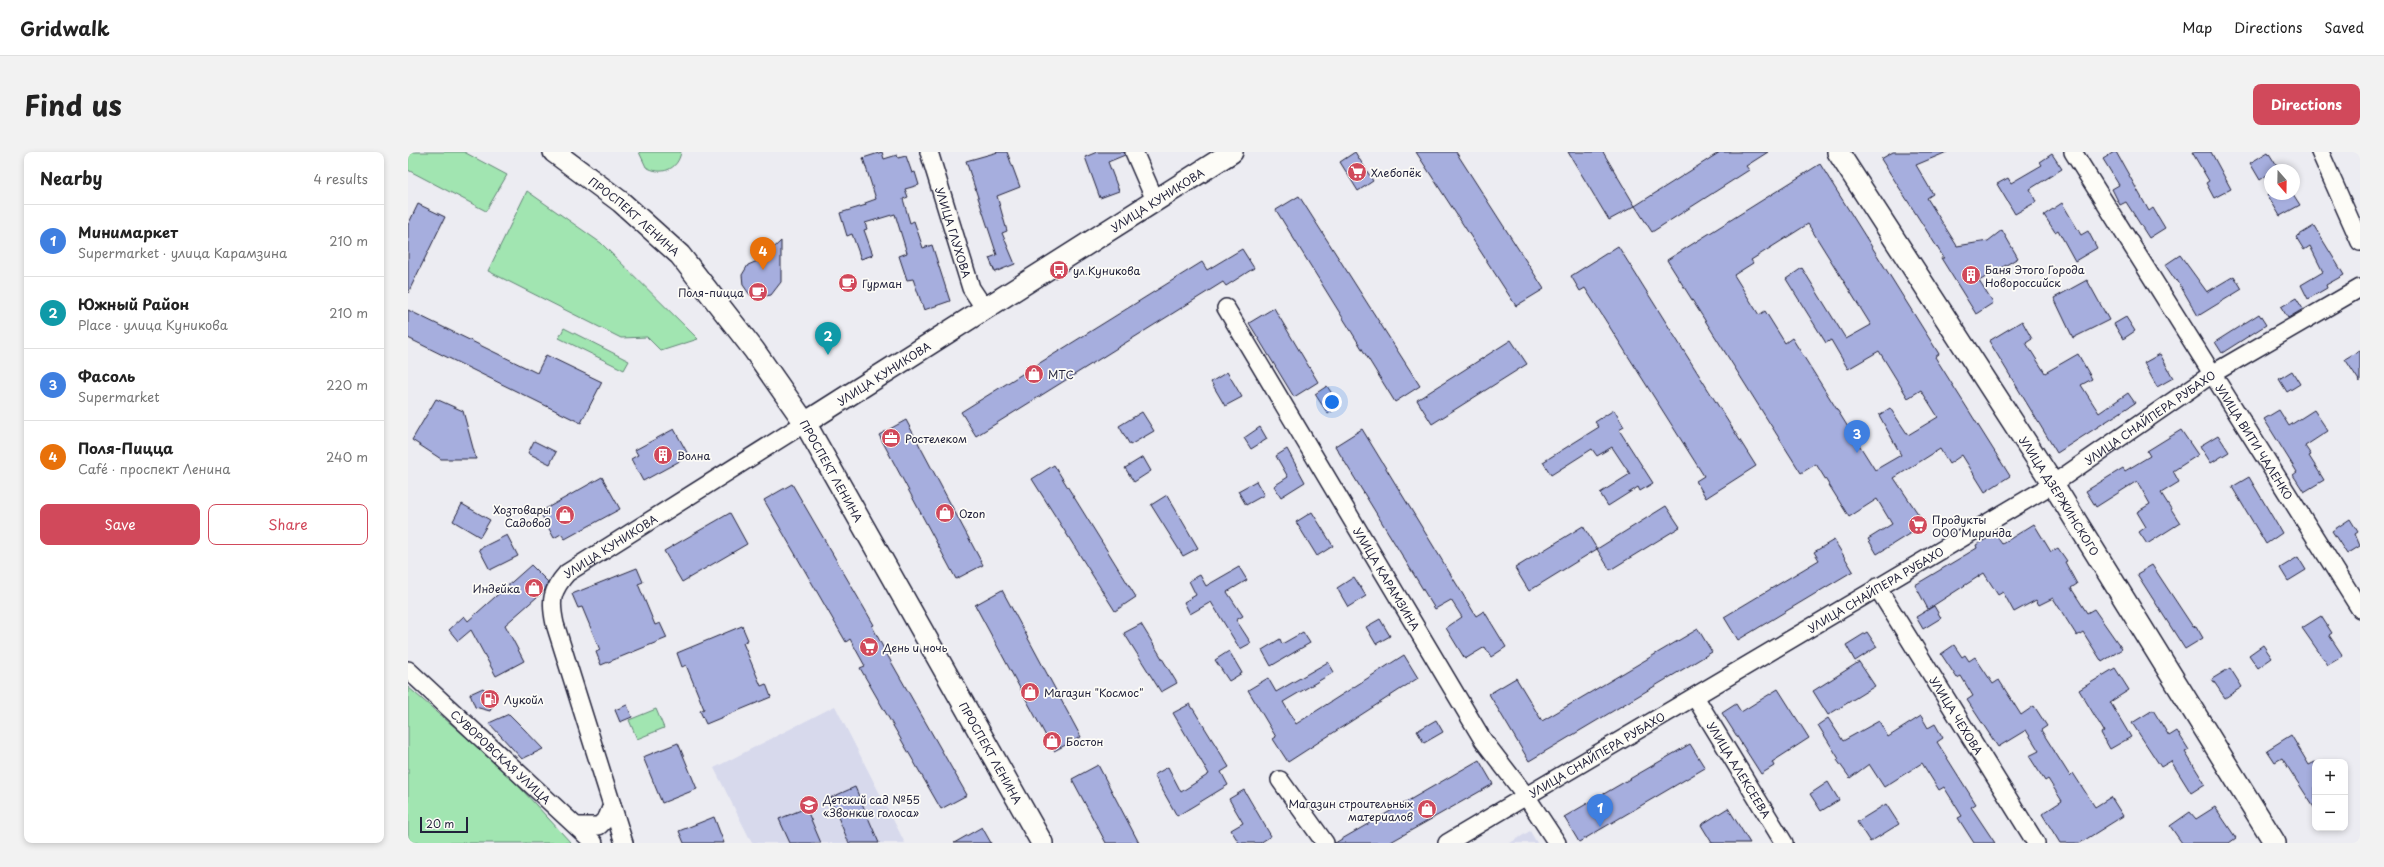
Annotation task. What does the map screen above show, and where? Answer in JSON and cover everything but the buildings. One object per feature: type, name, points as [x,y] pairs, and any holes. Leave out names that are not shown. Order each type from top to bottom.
[{"type":"street","name":"ПРОСПЕКТ ЛЕНИНА","points":[[554,152],[621,202],[680,255],[754,350],[805,423],[1042,843]]},
{"type":"street","name":"УЛИЦА ГЛУХОВА","points":[[929,152],[971,288],[984,309]]},
{"type":"street","points":[[1134,152],[1155,200]]},
{"type":"street","name":"УЛИЦА КУНИКОВА","points":[[612,805],[551,606],[556,586],[567,573],[1232,152]]},
{"type":"street","name":"УЛИЦА ДЗЕРЖИНСКОГО","points":[[1838,152],[2053,484],[2275,843]]},
{"type":"street","name":"УЛИЦА ВИТИ ЧАЛЕНКО","points":[[2073,152],[2360,609]]},
{"type":"street","points":[[2320,152],[2360,242]]},
{"type":"street","name":"УЛИЦА СНАЙПЕРА РУБАХО","points":[[1447,843],[2053,484],[2212,374],[2360,288]]},
{"type":"street","name":"УЛИЦА КАРАМЗИНА","points":[[1226,308],[1483,740],[1526,796],[1557,843]]},
{"type":"street","name":"УЛИЦА ЧЕХОВА","points":[[1877,587],[2036,843]]},
{"type":"street","name":"СУВОРОВСКАЯ УЛИЦА","points":[[408,670],[578,826],[594,843]]},
{"type":"street","name":"УЛИЦА АЛЕКСЕЕВА","points":[[1695,697],[1784,843]]},
{"type":"street","points":[[1280,780],[1325,843]]},
{"type":"street","points":[[578,826],[599,826],[607,818],[612,805]]},
{"type":"street","points":[[612,805],[624,843]]},
{"type":"shaded area","name":"Детский сад №55 «Звонкие голоса»","points":[[835,706],[905,843],[752,843],[714,768]]},
{"type":"shaded area","points":[[1530,831],[1537,843],[1510,843]]},
{"type":"green space","points":[[408,152],[464,152],[507,175],[486,211],[408,170]]},
{"type":"green space","points":[[639,152],[681,152],[673,167],[668,170],[657,171],[646,167]]},
{"type":"green space","points":[[527,191],[601,243],[698,339],[661,351],[647,337],[621,338],[488,271]]},
{"type":"green space","points":[[564,328],[629,361],[624,370],[559,338]]},
{"type":"green space","points":[[408,687],[501,767],[571,843],[408,843]]},
{"type":"green space","points":[[656,709],[664,728],[637,739],[629,720]]},
{"type":"place","name":"Хлебопёк","points":[[1357,172]]},
{"type":"place","name":"Поля-Пицца","points":[[763,270]]},
{"type":"place","name":"ул.Куникова","points":[[1059,270]]},
{"type":"place","name":"Баня Этого Города Новороссийск","points":[[1971,275]]},
{"type":"place","name":"Гурман","points":[[848,283]]},
{"type":"place","name":"Поля-пицца","points":[[758,292]]},
{"type":"place","name":"Южный Район","points":[[828,355]]},
{"type":"place","name":"МТС","points":[[1034,374]]},
{"type":"place","name":"Ростелеком","points":[[891,438]]},
{"type":"place","name":"Фасоль","points":[[1857,453]]},
{"type":"place","name":"Волна","points":[[663,455]]},
{"type":"place","name":"Ozon","points":[[945,513]]},
{"type":"place","name":"Хозтовары Садовод","points":[[565,515]]},
{"type":"place","name":"Продукты ООО Миринда","points":[[1918,525]]},
{"type":"place","name":"Индейка","points":[[534,588]]},
{"type":"place","name":"День и ночь","points":[[869,647]]},
{"type":"place","name":"Магазин \"Космос\"","points":[[1030,692]]},
{"type":"place","name":"Лукойл","points":[[490,699]]},
{"type":"place","name":"Бостон","points":[[1052,741]]},
{"type":"place","name":"Детский сад №55 «Звонкие голоса»","points":[[809,805]]},
{"type":"place","name":"Магазин строительных материалов","points":[[1427,809]]},
{"type":"place","name":"Минимаркет","points":[[1600,827]]}]
